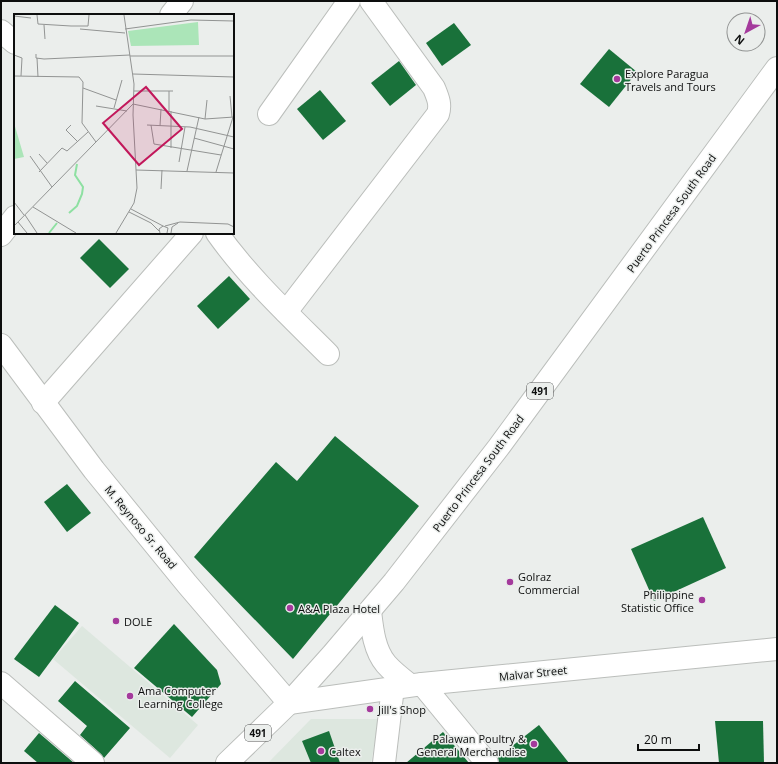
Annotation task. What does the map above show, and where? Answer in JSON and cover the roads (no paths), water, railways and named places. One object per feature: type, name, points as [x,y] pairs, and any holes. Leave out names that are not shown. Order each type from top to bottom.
[{"type":"street","points":[[172,14],[182,1]]},
{"type":"street","points":[[268,114],[349,1]]},
{"type":"street","points":[[286,312],[438,114],[440,108],[440,101],[434,88],[371,1]]},
{"type":"street","points":[[1,32],[14,43]]},
{"type":"street","name":"Puerto Princesa South Road","points":[[228,763],[289,703],[370,611],[443,520],[498,448],[777,68]]},
{"type":"street","points":[[1,235],[14,218]]},
{"type":"street","points":[[43,403],[191,234]]},
{"type":"street","points":[[218,234],[232,255],[252,278],[328,354]]},
{"type":"street","name":"M. Reynoso Sr. Road","points":[[1,345],[94,470],[187,584],[289,703]]},
{"type":"street","points":[[370,611],[372,632],[385,663],[487,763]]},
{"type":"street","name":"Malvar Street","points":[[289,703],[408,686],[777,649]]},
{"type":"street","points":[[1,683],[93,763]]},
{"type":"street","points":[[384,763],[408,686]]},
{"type":"place","name":"Explore Paragua Travels and Tours","points":[[617,79]]},
{"type":"place","name":"Golraz Commercial","points":[[510,582]]},
{"type":"place","name":"Philippine Statistic Office","points":[[702,600]]},
{"type":"place","name":"A&A Plaza Hotel","points":[[290,608]]},
{"type":"place","name":"DOLE","points":[[116,621]]},
{"type":"place","name":"Ama Computer Learning College","points":[[130,696]]},
{"type":"place","name":"Jill's Shop","points":[[370,709]]},
{"type":"place","name":"Palawan Poultry & General Merchandise","points":[[534,744]]},
{"type":"place","name":"Caltex","points":[[321,751]]}]
